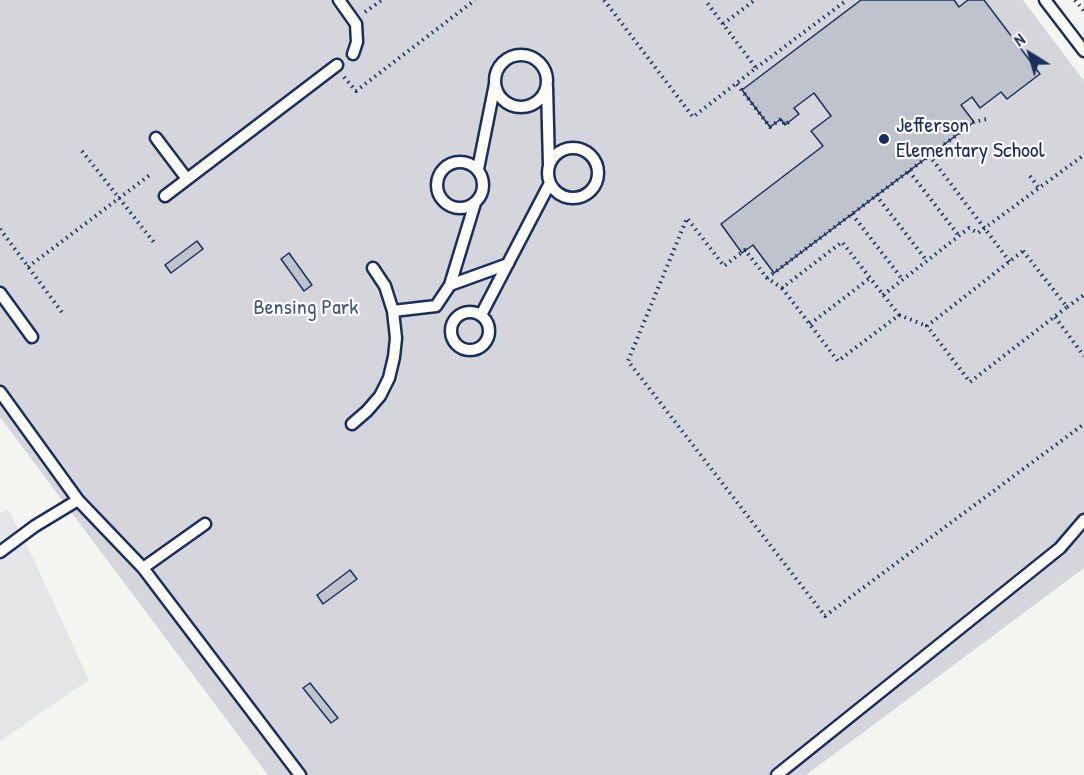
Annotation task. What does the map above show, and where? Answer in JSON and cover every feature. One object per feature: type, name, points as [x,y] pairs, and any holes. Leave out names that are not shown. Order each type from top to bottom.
[{"type":"lane","points":[[339,0],[356,24],[357,42],[353,54]]},
{"type":"lane","points":[[1045,0],[1084,51]]},
{"type":"lane","points":[[478,169],[500,66],[514,57],[522,56],[538,62],[543,69],[547,85],[550,183],[481,315]]},
{"type":"lane","points":[[165,196],[337,65]]},
{"type":"lane","points":[[495,82],[501,98],[515,107],[524,107],[539,100],[547,85]]},
{"type":"lane","points":[[156,138],[187,179]]},
{"type":"lane","points":[[549,168],[557,154],[572,148],[588,153],[594,159],[597,167],[596,183],[585,195],[569,198],[555,190],[550,183]]},
{"type":"lane","points":[[393,311],[436,306],[450,285],[484,182],[478,169],[465,161],[457,161],[443,168],[437,182],[441,198],[453,207],[469,207],[476,203]]},
{"type":"lane","points":[[450,285],[508,264]]},
{"type":"lane","points":[[352,424],[380,396],[389,378],[396,338],[393,311],[385,285],[373,268]]},
{"type":"lane","points":[[0,293],[32,337]]},
{"type":"lane","points":[[0,392],[78,500],[143,568],[300,775]]},
{"type":"lane","points":[[0,552],[35,526],[78,500]]},
{"type":"lane","points":[[777,775],[1060,548],[1084,520]]},
{"type":"lane","points":[[143,568],[205,524]]},
{"type":"path","points":[[336,83],[345,76],[356,91],[475,0]]},
{"type":"path","points":[[604,0],[693,117],[847,0]]},
{"type":"path","points":[[705,0],[756,68]]},
{"type":"path","points":[[723,24],[755,0]]},
{"type":"path","points":[[1076,0],[1084,11]]},
{"type":"path","points":[[737,83],[770,128],[781,119],[785,125],[791,120]]},
{"type":"path","points":[[767,278],[974,122],[987,119]]},
{"type":"path","points":[[82,150],[156,245]]},
{"type":"path","points":[[883,295],[969,228],[978,233],[985,229],[1084,154]]},
{"type":"path","points":[[929,155],[1010,262]]},
{"type":"path","points":[[909,171],[959,236]]},
{"type":"path","points":[[28,267],[151,174]]},
{"type":"path","points":[[1030,176],[1039,188]]},
{"type":"path","points":[[876,195],[927,261]]},
{"type":"path","points":[[852,214],[903,280]]},
{"type":"path","points":[[899,315],[838,361],[782,288],[767,278],[745,250],[724,266],[687,218],[628,361],[825,616],[1084,424]]},
{"type":"path","points":[[0,229],[63,315]]},
{"type":"path","points":[[782,288],[842,242],[899,315],[927,326],[970,382],[1084,295]]},
{"type":"path","points":[[927,326],[1023,251],[1067,307]]},
{"type":"path","points":[[810,324],[870,278]]},
{"type":"path","points":[[1055,317],[1084,356]]},
{"type":"shaded area","points":[[8,509],[29,549],[89,680],[0,741],[0,513]]},
{"type":"green space","name":"Bensing Park","points":[[0,0],[1023,0],[1084,81],[1084,568],[806,775],[268,775],[0,417]]},
{"type":"building","name":"Jefferson Elementary School","points":[[861,0],[954,0],[959,7],[968,0],[984,0],[1040,74],[1007,99],[1001,92],[980,108],[972,97],[961,105],[974,122],[774,273],[753,245],[742,253],[721,224],[823,146],[811,131],[831,116],[814,93],[794,108],[799,114],[785,125],[781,119],[770,127],[742,90]]},
{"type":"building","points":[[197,241],[203,249],[171,273],[165,265]]},
{"type":"building","points":[[289,253],[312,285],[304,291],[281,259]]},
{"type":"building","points":[[350,570],[357,579],[323,604],[317,595]]},
{"type":"building","points":[[310,683],[338,718],[331,723],[303,688]]},
{"type":"place","name":"Jefferson Elementary School","points":[[884,139]]}]
